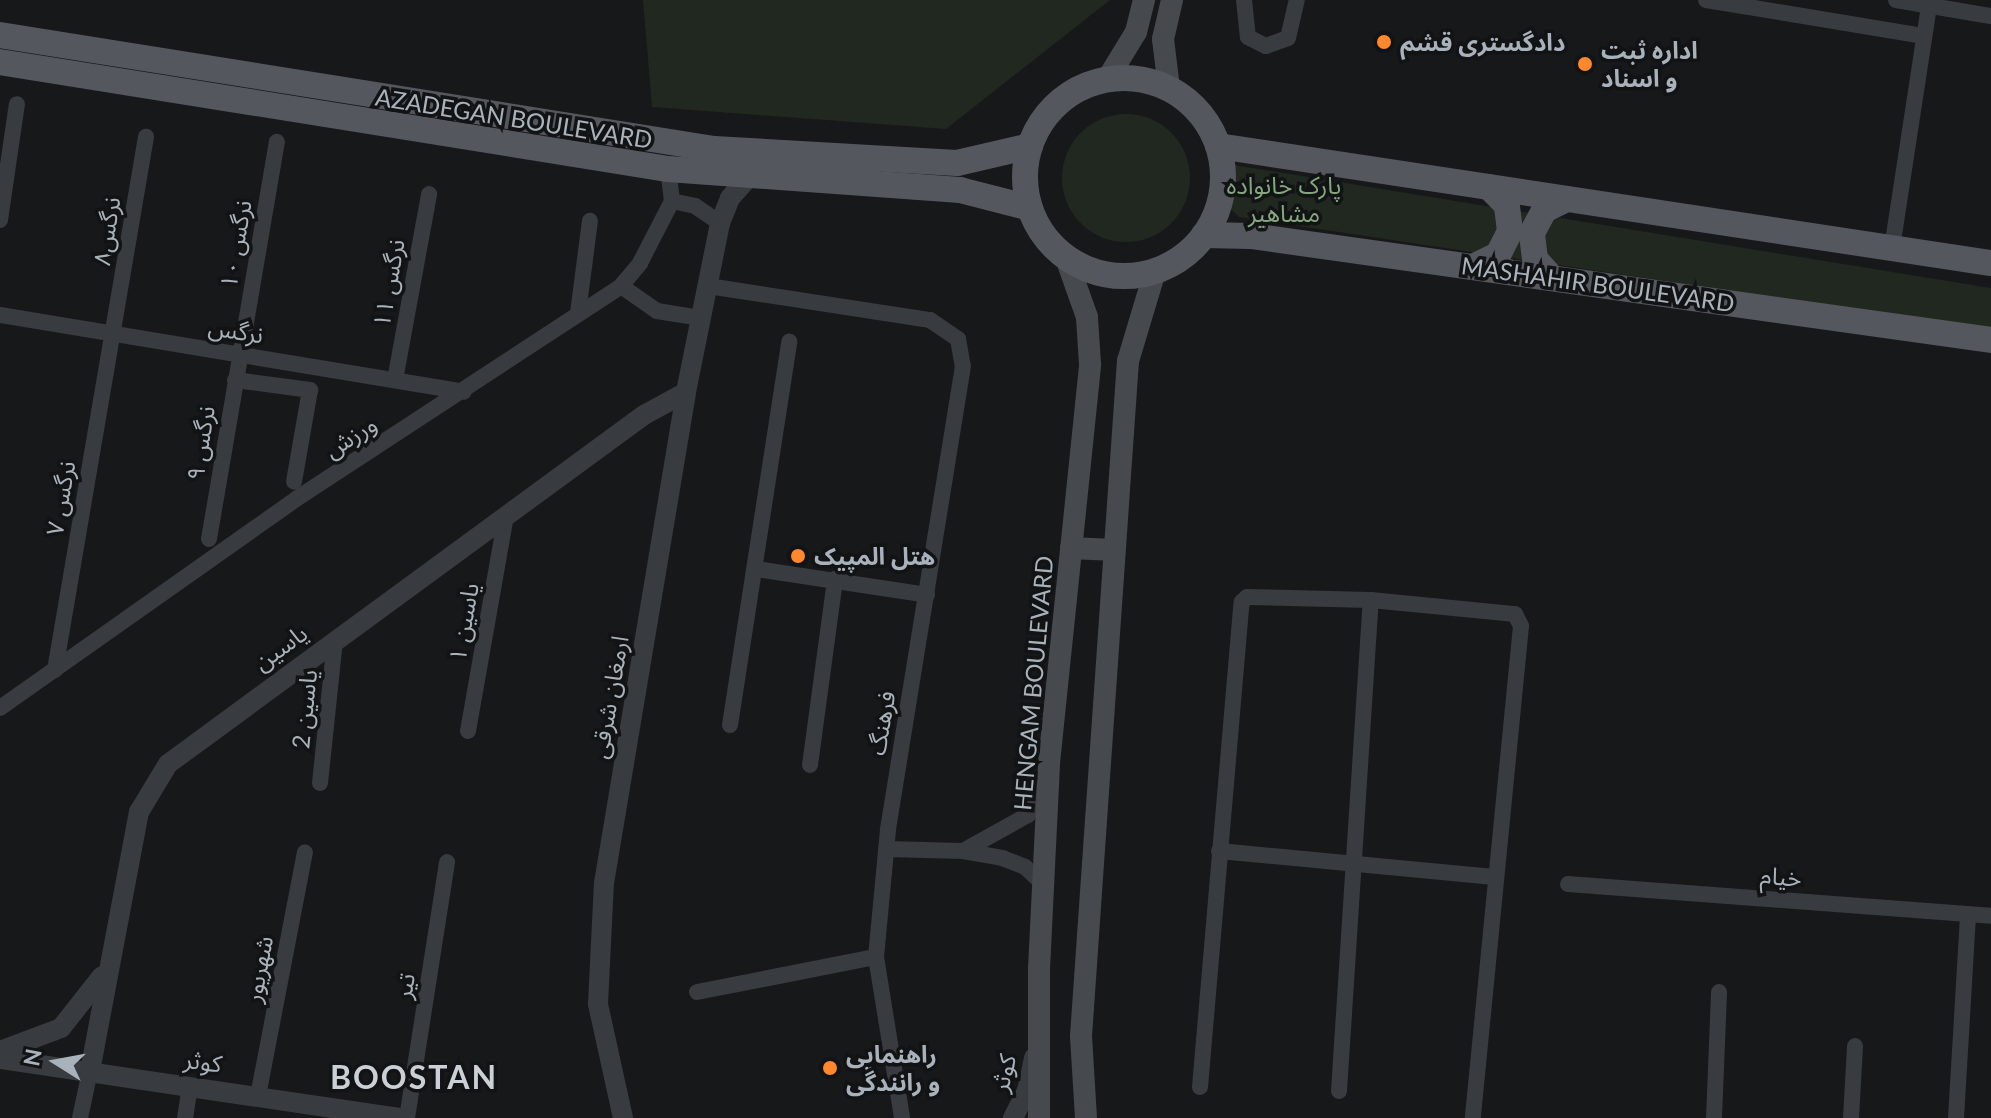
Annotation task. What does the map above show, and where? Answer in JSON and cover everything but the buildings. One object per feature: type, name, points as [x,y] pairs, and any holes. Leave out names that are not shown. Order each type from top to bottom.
[{"type":"main road","points":[[1108,78],[1136,32],[1144,0]]},
{"type":"main road","points":[[1169,88],[1163,39],[1172,0]]},
{"type":"main road","name":"AZADEGAN BOULEVARD","points":[[0,35],[743,152],[957,163],[1030,146]]},
{"type":"main road","name":"AZADEGAN BOULEVARD","points":[[0,62],[668,169],[960,190],[1030,208]]},
{"type":"main road","points":[[1108,78],[1140,78],[1169,88],[1194,106],[1218,146],[1222,192],[1204,235],[1183,257],[1155,271],[1109,275],[1066,258],[1044,235],[1030,208],[1025,177],[1030,146],[1044,118],[1066,96],[1108,78]]},
{"type":"main road","points":[[1218,146],[1991,263]]},
{"type":"main road","points":[[1473,267],[1498,255],[1510,231],[1507,205],[1489,187]]},
{"type":"main road","points":[[1552,278],[1535,259],[1532,233],[1544,210],[1567,199]]},
{"type":"main road","name":"MASHAHIR BOULEVARD","points":[[1204,235],[1251,236],[1991,340]]},
{"type":"main road","name":"HENGAM BOULEVARD","points":[[1039,1118],[1038,1038],[1049,763],[1090,340],[1066,258]]},
{"type":"main road","points":[[1086,1118],[1081,1036],[1128,361],[1155,271]]},
{"type":"main road","points":[[1071,548],[1114,550]]},
{"type":"street","points":[[1244,0],[1248,37],[1266,46],[1288,38],[1297,0]]},
{"type":"street","points":[[1706,0],[1924,36]]},
{"type":"street","points":[[1896,0],[1930,3],[1991,16]]},
{"type":"street","points":[[1892,248],[1930,3]]},
{"type":"street","points":[[0,220],[17,104]]},
{"type":"street","name":"نرگس۸","points":[[113,334],[146,137]]},
{"type":"street","name":"نرگس ۱۰","points":[[240,354],[277,142]]},
{"type":"street","points":[[668,169],[672,201],[695,206],[720,223]]},
{"type":"street","name":"ارمغان شرقی","points":[[623,1118],[598,1004],[598,950],[604,883],[686,392],[720,223],[730,198],[749,177]]},
{"type":"street","name":"نرگس ۱۱","points":[[395,380],[429,194]]},
{"type":"street","name":"ورزش","points":[[0,708],[296,499],[464,392],[621,286],[640,263],[672,201]]},
{"type":"street","points":[[578,313],[590,221]]},
{"type":"street","points":[[621,286],[657,311],[701,318]]},
{"type":"street","name":"فرهنگ","points":[[708,286],[930,320],[958,339],[963,366],[886,849],[876,957],[902,1118]]},
{"type":"street","name":"نرگس","points":[[0,315],[464,392]]},
{"type":"street","name":"نرگس ۷","points":[[55,670],[113,334]]},
{"type":"street","points":[[730,725],[789,342]]},
{"type":"street","name":"نرگس ۹","points":[[209,539],[240,354]]},
{"type":"street","points":[[235,380],[310,390],[294,482]]},
{"type":"street","name":"یاسین","points":[[90,1071],[139,812],[148,792],[168,764],[335,640],[505,521],[644,415],[686,392]]},
{"type":"street","name":"یاسین ۱","points":[[468,731],[505,521]]},
{"type":"street","points":[[756,569],[927,595]]},
{"type":"street","points":[[810,765],[835,579]]},
{"type":"street","points":[[1200,1087],[1242,602],[1247,597],[1371,600],[1520,619],[1473,1118]]},
{"type":"street","points":[[1339,1091],[1371,600]]},
{"type":"street","name":"یاسین 2","points":[[320,783],[335,640]]},
{"type":"street","points":[[963,851],[1028,815],[1049,763]]},
{"type":"street","points":[[886,849],[963,851],[1025,867],[1043,884]]},
{"type":"street","points":[[1219,851],[1494,877]]},
{"type":"street","name":"شهریور","points":[[258,1096],[305,852]]},
{"type":"street","name":"تیر","points":[[407,1118],[447,862]]},
{"type":"street","name":"خیام","points":[[1568,884],[1991,916]]},
{"type":"street","points":[[1956,1118],[1968,914]]},
{"type":"street","points":[[697,992],[876,957]]},
{"type":"street","points":[[0,1051],[61,1028],[90,997],[111,963]]},
{"type":"street","points":[[1714,1118],[1719,992]]},
{"type":"street","name":"کوثر","points":[[1013,1118],[1027,1091],[1038,1038]]},
{"type":"street","points":[[1851,1118],[1855,1046]]},
{"type":"street","name":"کوثر","points":[[0,1059],[258,1096],[310,1111],[398,1118]]},
{"type":"street","points":[[80,1118],[90,1071]]},
{"type":"street","points":[[185,1118],[190,1085]]},
{"type":"green space","points":[[643,0],[1110,0],[946,129],[652,107]]},
{"type":"green space","points":[[1126,114],[1151,119],[1171,133],[1185,153],[1190,178],[1185,203],[1171,223],[1151,237],[1126,242],[1101,237],[1081,223],[1067,203],[1062,178],[1067,153],[1081,133],[1101,119]]},
{"type":"green space","name":"پارک خانواده مشاهیر","points":[[1234,165],[1991,288],[1991,330],[1239,217],[1229,207]]},
{"type":"place","name":"دادگستری قشم","points":[[1384,42]]},
{"type":"place","name":"اداره ثبت و اسناد","points":[[1585,64]]},
{"type":"place","name":"هتل المپیک","points":[[798,556]]},
{"type":"place","name":"راهنمایی و رانندگی","points":[[830,1068]]},
{"type":"district","name":"BOOSTAN","points":[[414,1077]]}]
